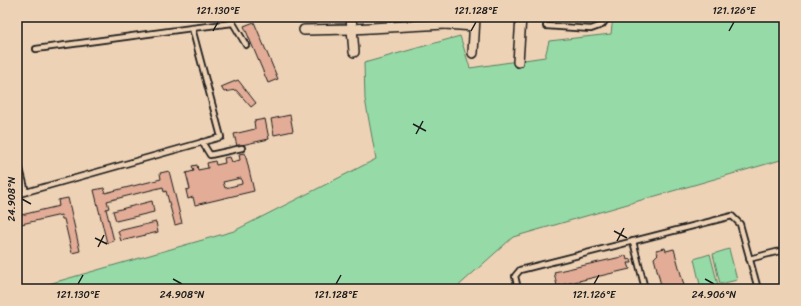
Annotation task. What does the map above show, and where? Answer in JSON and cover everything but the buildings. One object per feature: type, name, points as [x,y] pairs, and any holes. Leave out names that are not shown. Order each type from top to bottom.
[{"type":"street","points":[[351,17],[354,52]]},
{"type":"street","points":[[518,62],[522,17]]},
{"type":"street","points":[[304,30],[352,29],[445,20],[474,22],[473,53]]},
{"type":"lane","points":[[546,26],[591,29],[602,25],[608,17]]},
{"type":"lane","points":[[36,48],[233,24],[246,45]]},
{"type":"lane","points":[[17,195],[220,137],[192,28]]},
{"type":"lane","points":[[202,142],[210,155],[242,148]]},
{"type":"lane","points":[[17,157],[26,192]]},
{"type":"lane","points":[[518,289],[515,276],[520,270],[732,216],[740,224],[758,289]]},
{"type":"lane","points":[[633,241],[645,289]]},
{"type":"lane","points":[[749,259],[784,250]]},
{"type":"green space","points":[[613,17],[784,17],[784,159],[513,237],[455,289],[31,289],[234,231],[376,159],[365,99],[364,63],[460,36],[470,68],[545,57],[549,41],[611,34]]},
{"type":"green space","points":[[729,249],[737,280],[720,284],[713,254]]},
{"type":"green space","points":[[710,254],[718,285],[701,289],[694,259]]}]
